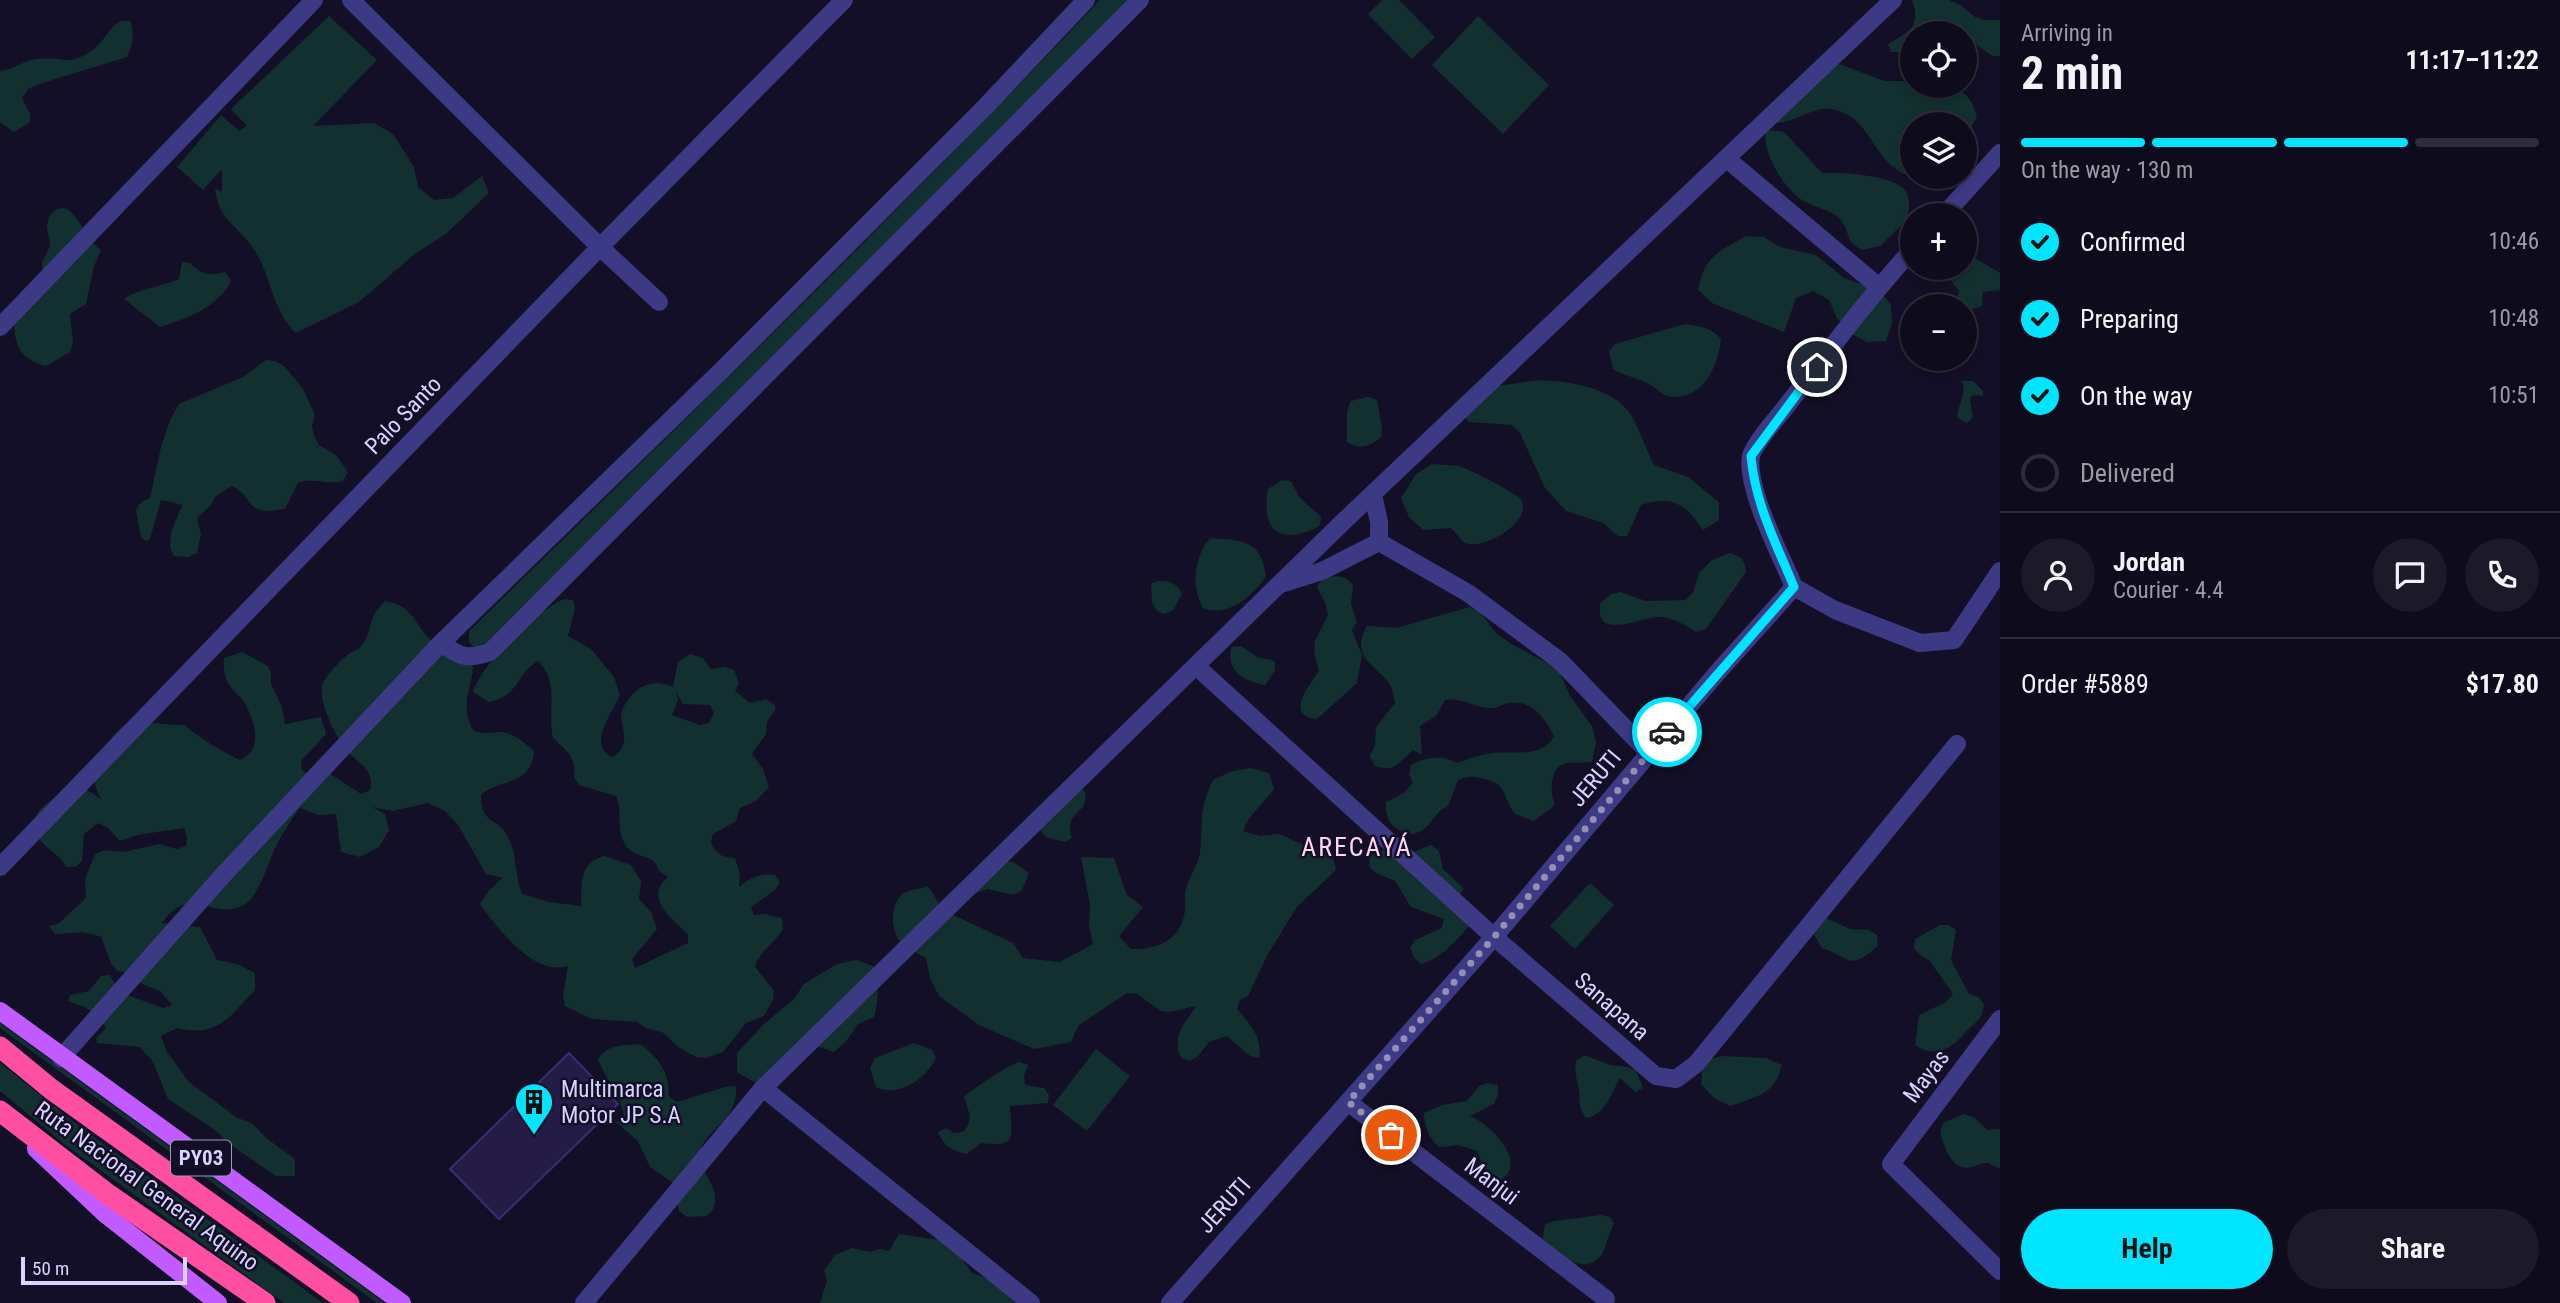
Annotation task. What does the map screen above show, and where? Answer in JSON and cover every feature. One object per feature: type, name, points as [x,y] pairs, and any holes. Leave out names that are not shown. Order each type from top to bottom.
[{"type":"highway","name":"Ruta Nacional General Aquino","points":[[0,1047],[51,1088],[349,1303]]},
{"type":"highway","name":"Ruta Nacional General Aquino","points":[[0,1113],[109,1195],[265,1303]]},
{"type":"main road","name":"PY03","points":[[0,1011],[61,1058],[402,1303]]},
{"type":"main road","points":[[0,1113],[105,1214],[218,1303]]},
{"type":"street","points":[[0,327],[314,0]]},
{"type":"street","points":[[351,0],[659,302]]},
{"type":"street","name":"Palo Santo","points":[[0,867],[600,247],[844,0]]},
{"type":"street","points":[[61,1058],[224,874],[441,643],[722,370],[976,116],[1086,0]]},
{"type":"street","points":[[441,643],[472,659],[490,652],[1140,0]]},
{"type":"street","points":[[584,1303],[763,1088],[1373,495],[1893,0]]},
{"type":"street","points":[[1955,203],[2000,153]]},
{"type":"street","points":[[1727,159],[1879,287]]},
{"type":"street","points":[[1900,264],[1770,427],[1751,456],[1753,482],[1762,514],[1794,587],[1835,610],[1920,643],[1954,640],[2000,571]]},
{"type":"street","points":[[1373,495],[1379,542]]},
{"type":"street","points":[[1280,585],[1322,571],[1379,542]]},
{"type":"street","points":[[1379,542],[1468,593],[1560,661],[1648,753]]},
{"type":"street","name":"JERUTI","points":[[1170,1303],[1494,937],[1648,753],[1794,587]]},
{"type":"street","name":"Sanapana","points":[[1197,667],[1494,937],[1656,1076],[1676,1079],[1696,1064],[1957,744]]},
{"type":"street","name":"Mayas","points":[[2000,1018],[1891,1164],[2000,1271]]},
{"type":"street","points":[[763,1088],[1031,1303]]},
{"type":"street","name":"Manjui","points":[[1348,1102],[1606,1299]]},
{"type":"green space","points":[[1100,0],[1132,0],[483,648],[474,647],[469,642],[469,631],[866,240]]},
{"type":"green space","points":[[1382,0],[1399,0],[1435,37],[1412,59],[1368,14]]},
{"type":"green space","points":[[1912,0],[1949,0],[1975,17],[2000,20],[2000,56],[1993,56],[1977,45],[1977,21],[1914,21]]},
{"type":"green space","points":[[329,16],[377,60],[313,126],[374,123],[393,134],[414,167],[418,187],[434,200],[453,198],[482,176],[489,193],[447,233],[416,253],[359,302],[296,333],[277,304],[255,251],[220,209],[215,188],[222,192],[222,169],[203,190],[177,167],[221,115],[239,131],[247,126],[231,109]]},
{"type":"green space","points":[[1478,16],[1549,85],[1503,134],[1432,65]]},
{"type":"green space","points":[[121,21],[131,21],[132,26],[132,44],[127,57],[28,89],[22,98],[30,114],[30,122],[14,132],[0,122],[0,71],[32,60],[78,58],[95,48]]},
{"type":"green space","points":[[1900,36],[1900,52],[1891,52],[1888,44]]},
{"type":"green space","points":[[1832,61],[1884,81],[1900,81],[1900,98],[1968,98],[1975,112],[1900,112],[1900,172],[1886,160],[1859,123],[1846,114],[1824,109],[1778,123],[1776,119]]},
{"type":"green space","points":[[1766,130],[1784,132],[1822,173],[1880,178],[1900,186],[1900,189],[1906,192],[1909,203],[1900,203],[1900,227],[1880,246],[1862,250],[1856,247],[1841,220],[1802,200],[1781,179],[1770,158],[1765,139]]},
{"type":"green space","points":[[66,208],[101,250],[94,266],[86,304],[70,314],[73,342],[70,352],[46,366],[29,359],[19,347],[14,331],[14,313],[26,313],[38,300],[43,281],[42,263],[50,246],[47,226],[49,216],[57,209]]},
{"type":"green space","points":[[1746,236],[1764,237],[1780,247],[1816,255],[1844,278],[1880,291],[1891,305],[1892,323],[1886,341],[1867,342],[1850,333],[1837,318],[1829,300],[1813,291],[1796,298],[1784,332],[1712,303],[1698,290],[1704,270],[1720,251]]},
{"type":"green space","points":[[1977,259],[2000,273],[2000,290],[1983,292],[1982,306],[1977,308],[1977,294],[1958,294],[1950,280],[1977,280]]},
{"type":"green space","points":[[182,262],[190,263],[206,274],[225,272],[231,280],[219,297],[201,311],[160,327],[124,299],[179,279]]},
{"type":"green space","points":[[1685,324],[1700,326],[1721,339],[1713,369],[1708,378],[1693,392],[1669,397],[1645,382],[1613,369],[1609,351],[1615,344]]},
{"type":"green space","points":[[266,360],[276,361],[285,367],[303,389],[315,415],[312,426],[314,436],[319,445],[336,455],[348,472],[343,481],[298,483],[285,509],[272,511],[251,505],[239,490],[232,486],[215,497],[211,505],[197,518],[201,534],[197,553],[188,557],[174,556],[170,544],[172,530],[183,505],[161,500],[150,539],[146,541],[141,538],[136,510],[141,502],[150,498],[161,447],[170,420],[179,404],[243,377]]},
{"type":"green space","points":[[1541,380],[1590,388],[1614,398],[1631,415],[1654,465],[1688,477],[1719,502],[1719,520],[1703,530],[1684,508],[1677,504],[1652,502],[1641,505],[1627,536],[1618,536],[1603,523],[1566,511],[1545,488],[1520,433],[1512,425],[1469,422],[1462,414],[1476,389]]},
{"type":"green space","points":[[1962,381],[1973,381],[1983,391],[1983,396],[1973,395],[1970,398],[1973,417],[1967,423],[1958,418],[1963,392]]},
{"type":"green space","points":[[1368,397],[1377,400],[1381,437],[1361,447],[1347,442],[1347,411],[1351,401]]},
{"type":"green space","points":[[1432,464],[1459,466],[1511,492],[1521,499],[1523,508],[1520,517],[1504,533],[1483,543],[1466,543],[1451,528],[1423,530],[1409,517],[1401,498],[1416,474]]},
{"type":"green space","points":[[1282,480],[1291,481],[1299,497],[1321,517],[1320,525],[1310,531],[1290,535],[1277,532],[1273,528],[1267,515],[1268,489]]},
{"type":"green space","points":[[1210,538],[1240,541],[1254,548],[1260,554],[1266,576],[1247,598],[1222,610],[1203,608],[1197,590],[1196,572],[1200,554]]},
{"type":"green space","points":[[1730,553],[1742,559],[1746,572],[1706,629],[1696,632],[1675,620],[1661,617],[1612,625],[1600,616],[1600,604],[1611,594],[1620,592],[1646,601],[1685,600],[1693,593],[1699,573],[1712,560]]},
{"type":"green space","points":[[1336,576],[1346,578],[1353,585],[1351,604],[1357,622],[1352,630],[1362,655],[1357,683],[1317,719],[1307,717],[1300,706],[1305,692],[1319,671],[1314,652],[1315,641],[1328,615],[1317,587],[1322,579]]},
{"type":"green space","points":[[1160,581],[1174,584],[1182,594],[1173,610],[1165,614],[1157,611],[1152,602],[1151,583]]},
{"type":"green space","points":[[564,599],[573,600],[575,609],[568,636],[591,649],[614,677],[620,695],[601,738],[605,752],[613,757],[624,742],[621,713],[630,698],[648,684],[673,687],[678,662],[690,654],[703,658],[711,669],[725,667],[734,670],[739,683],[735,691],[750,703],[766,699],[775,705],[775,710],[767,722],[766,734],[752,754],[763,769],[769,787],[756,801],[740,808],[736,821],[713,834],[711,843],[720,855],[735,858],[740,874],[739,887],[760,875],[775,875],[780,882],[775,890],[751,907],[754,915],[782,918],[783,929],[755,967],[774,991],[773,1000],[764,1016],[746,1023],[723,1052],[706,1058],[696,1057],[678,1047],[664,1033],[646,1028],[637,1022],[592,1019],[565,1006],[563,995],[568,966],[551,967],[541,964],[521,951],[480,904],[490,889],[503,878],[486,874],[458,825],[445,811],[428,803],[392,811],[372,807],[385,814],[389,830],[379,847],[360,857],[341,852],[336,814],[318,815],[300,808],[277,844],[259,886],[249,901],[233,909],[182,905],[172,911],[162,923],[200,927],[217,960],[237,964],[255,973],[255,990],[222,1023],[203,1030],[177,1028],[161,1036],[167,1052],[189,1082],[236,1117],[253,1124],[266,1138],[295,1159],[295,1176],[276,1176],[168,1099],[153,1062],[140,1047],[97,1043],[96,1038],[106,1028],[103,1022],[90,1010],[68,1001],[70,995],[89,991],[101,976],[110,975],[119,992],[163,1008],[172,1005],[160,991],[142,984],[126,972],[117,971],[101,937],[83,932],[55,934],[49,926],[58,924],[86,898],[85,879],[95,854],[104,850],[124,852],[159,844],[177,849],[186,846],[184,828],[137,835],[120,841],[107,827],[98,823],[84,834],[82,861],[75,867],[66,867],[40,840],[35,829],[35,820],[45,805],[82,786],[102,800],[95,784],[95,768],[111,739],[126,725],[186,725],[202,739],[235,758],[240,760],[248,755],[255,742],[254,726],[244,702],[229,685],[224,669],[224,658],[242,652],[268,666],[271,684],[282,707],[285,724],[321,717],[326,734],[301,761],[302,770],[309,776],[329,773],[361,794],[370,790],[368,772],[347,751],[333,727],[324,707],[322,688],[336,666],[363,644],[373,618],[385,601],[395,603],[408,611],[435,643],[472,658],[467,709],[473,730],[510,734],[534,751],[532,763],[521,776],[481,795],[486,816],[503,830],[510,842],[522,894],[549,902],[581,906],[583,875],[590,864],[604,856],[631,865],[641,881],[639,899],[651,912],[657,929],[632,959],[635,968],[688,943],[688,934],[668,915],[659,900],[661,885],[668,877],[659,871],[655,862],[633,852],[625,844],[620,831],[616,796],[579,785],[574,777],[572,759],[553,738],[551,688],[545,669],[538,661],[525,672],[513,689],[500,698],[489,702],[473,692],[478,680],[498,653],[525,626]],"holes":[[[676,692],[683,704],[710,705],[714,713],[709,723],[700,725],[672,715],[678,700]]]},
{"type":"green space","points":[[1470,607],[1479,611],[1496,633],[1513,645],[1558,669],[1570,696],[1592,726],[1596,743],[1592,762],[1567,763],[1559,767],[1552,782],[1555,805],[1534,821],[1515,814],[1500,786],[1489,780],[1469,777],[1458,780],[1448,805],[1427,826],[1418,833],[1406,833],[1395,828],[1390,822],[1386,802],[1404,793],[1413,783],[1409,774],[1411,765],[1434,758],[1445,758],[1456,763],[1489,754],[1536,751],[1549,743],[1554,736],[1542,717],[1524,704],[1508,703],[1490,708],[1445,700],[1436,716],[1420,726],[1422,755],[1413,750],[1391,767],[1374,765],[1370,755],[1375,746],[1376,727],[1395,703],[1390,685],[1363,654],[1362,637],[1367,626],[1396,628]]},
{"type":"green space","points":[[1241,646],[1257,657],[1275,661],[1275,670],[1265,685],[1244,678],[1234,669],[1230,656],[1231,647]]},
{"type":"green space","points":[[1251,768],[1269,773],[1274,789],[1243,831],[1260,836],[1279,834],[1313,849],[1332,853],[1336,870],[1297,907],[1268,954],[1248,996],[1240,1000],[1237,1009],[1257,1037],[1259,1058],[1250,1056],[1227,1036],[1209,1042],[1198,1056],[1190,1061],[1181,1058],[1178,1037],[1196,1006],[1170,1012],[1161,1011],[1137,994],[1127,993],[1078,1026],[1071,1042],[1034,1049],[979,1025],[939,996],[930,978],[926,958],[904,945],[895,932],[893,912],[897,900],[904,893],[928,886],[943,910],[1013,943],[1023,958],[1060,962],[1093,944],[1089,926],[1090,905],[1081,857],[1114,858],[1127,895],[1143,907],[1119,936],[1131,949],[1159,945],[1174,935],[1183,920],[1186,888],[1198,862],[1203,809],[1213,780],[1232,771]]},
{"type":"green space","points":[[1076,786],[1084,790],[1086,798],[1085,804],[1071,822],[1072,838],[1065,842],[1046,837],[1040,830],[1047,810]]},
{"type":"green space","points":[[1431,845],[1439,851],[1443,869],[1464,889],[1453,904],[1470,924],[1442,953],[1421,964],[1410,948],[1415,940],[1442,928],[1444,919],[1411,907],[1395,881],[1376,873],[1369,866],[1370,857],[1377,850],[1413,852]]},
{"type":"green space","points":[[1004,860],[1013,862],[1029,873],[1022,890],[1014,895],[988,889],[969,895]]},
{"type":"green space","points":[[1590,883],[1614,905],[1575,949],[1550,926]]},
{"type":"green space","points":[[1824,917],[1850,929],[1869,930],[1877,935],[1878,946],[1855,961],[1822,948],[1812,931]]},
{"type":"green space","points":[[1940,925],[1949,925],[1956,930],[1951,960],[1969,994],[1978,997],[1984,1004],[1980,1018],[1958,1040],[1935,1052],[1915,1045],[1919,1015],[1946,1002],[1953,994],[1929,960],[1914,948],[1915,939]]},
{"type":"green space","points":[[856,960],[873,966],[878,992],[874,1017],[858,1024],[834,1052],[816,1046],[787,1067],[754,1082],[737,1072],[737,1053],[764,1024],[793,1000],[804,984],[837,964]]},
{"type":"green space","points":[[0,1023],[385,1303],[377,1303],[0,1028]]},
{"type":"green space","points":[[914,1043],[932,1050],[936,1058],[925,1073],[902,1088],[885,1090],[876,1087],[870,1068],[875,1058]]},
{"type":"green space","points":[[640,1044],[662,1067],[669,1097],[677,1102],[736,1086],[732,1109],[708,1137],[700,1153],[700,1161],[715,1194],[713,1210],[706,1216],[687,1217],[679,1211],[673,1183],[650,1167],[638,1141],[616,1122],[624,1120],[623,1112],[598,1059],[611,1048]]},
{"type":"green space","points":[[1096,1049],[1130,1076],[1087,1131],[1053,1105]]},
{"type":"green space","points":[[1584,1055],[1636,1071],[1643,1088],[1635,1092],[1620,1078],[1603,1108],[1586,1118],[1580,1107],[1575,1069],[1576,1061]]},
{"type":"green space","points":[[1722,1056],[1766,1058],[1782,1065],[1770,1089],[1730,1106],[1714,1098],[1701,1084],[1703,1061]]},
{"type":"green space","points":[[1019,1062],[1029,1065],[1024,1075],[1025,1085],[1044,1088],[1049,1095],[1048,1103],[1010,1106],[1012,1132],[1008,1141],[981,1143],[967,1154],[949,1147],[938,1132],[946,1128],[954,1133],[963,1132],[967,1127],[970,1115],[964,1097],[991,1077]]},
{"type":"green space","points":[[0,1063],[79,1126],[323,1303],[284,1303],[64,1144],[0,1091]]},
{"type":"green space","points":[[1488,1083],[1498,1085],[1494,1104],[1470,1116],[1479,1120],[1497,1136],[1509,1156],[1507,1175],[1497,1182],[1488,1178],[1477,1151],[1458,1145],[1439,1147],[1432,1140],[1424,1118],[1424,1113],[1442,1105],[1467,1101],[1479,1086]]},
{"type":"green space","points":[[1964,1114],[1974,1117],[1987,1130],[2000,1129],[2000,1169],[1988,1163],[1965,1168],[1950,1158],[1940,1133],[1943,1123]]},
{"type":"green space","points":[[1601,1215],[1610,1217],[1614,1224],[1604,1250],[1598,1259],[1591,1263],[1583,1264],[1565,1259],[1542,1244],[1545,1224]]},
{"type":"green space","points":[[899,1234],[940,1240],[955,1249],[972,1273],[991,1280],[1016,1303],[820,1303],[827,1280],[824,1271],[835,1255],[852,1248],[870,1252],[880,1249],[889,1251]]},
{"type":"building","name":"Multimarca Motor JP S.A","points":[[569,1053],[618,1104],[499,1219],[450,1169]]},
{"type":"way so far","points":[[1391,1135],[1348,1102],[1494,937],[1667,732]]},
{"type":"place","name":"Multimarca Motor JP S.A","points":[[534,1136]]},
{"type":"district","name":"ARECAYÁ","points":[[1357,847]]},
{"type":"route","points":[[1667,732],[1794,587],[1762,514],[1753,482],[1751,456],[1817,367]]}]
